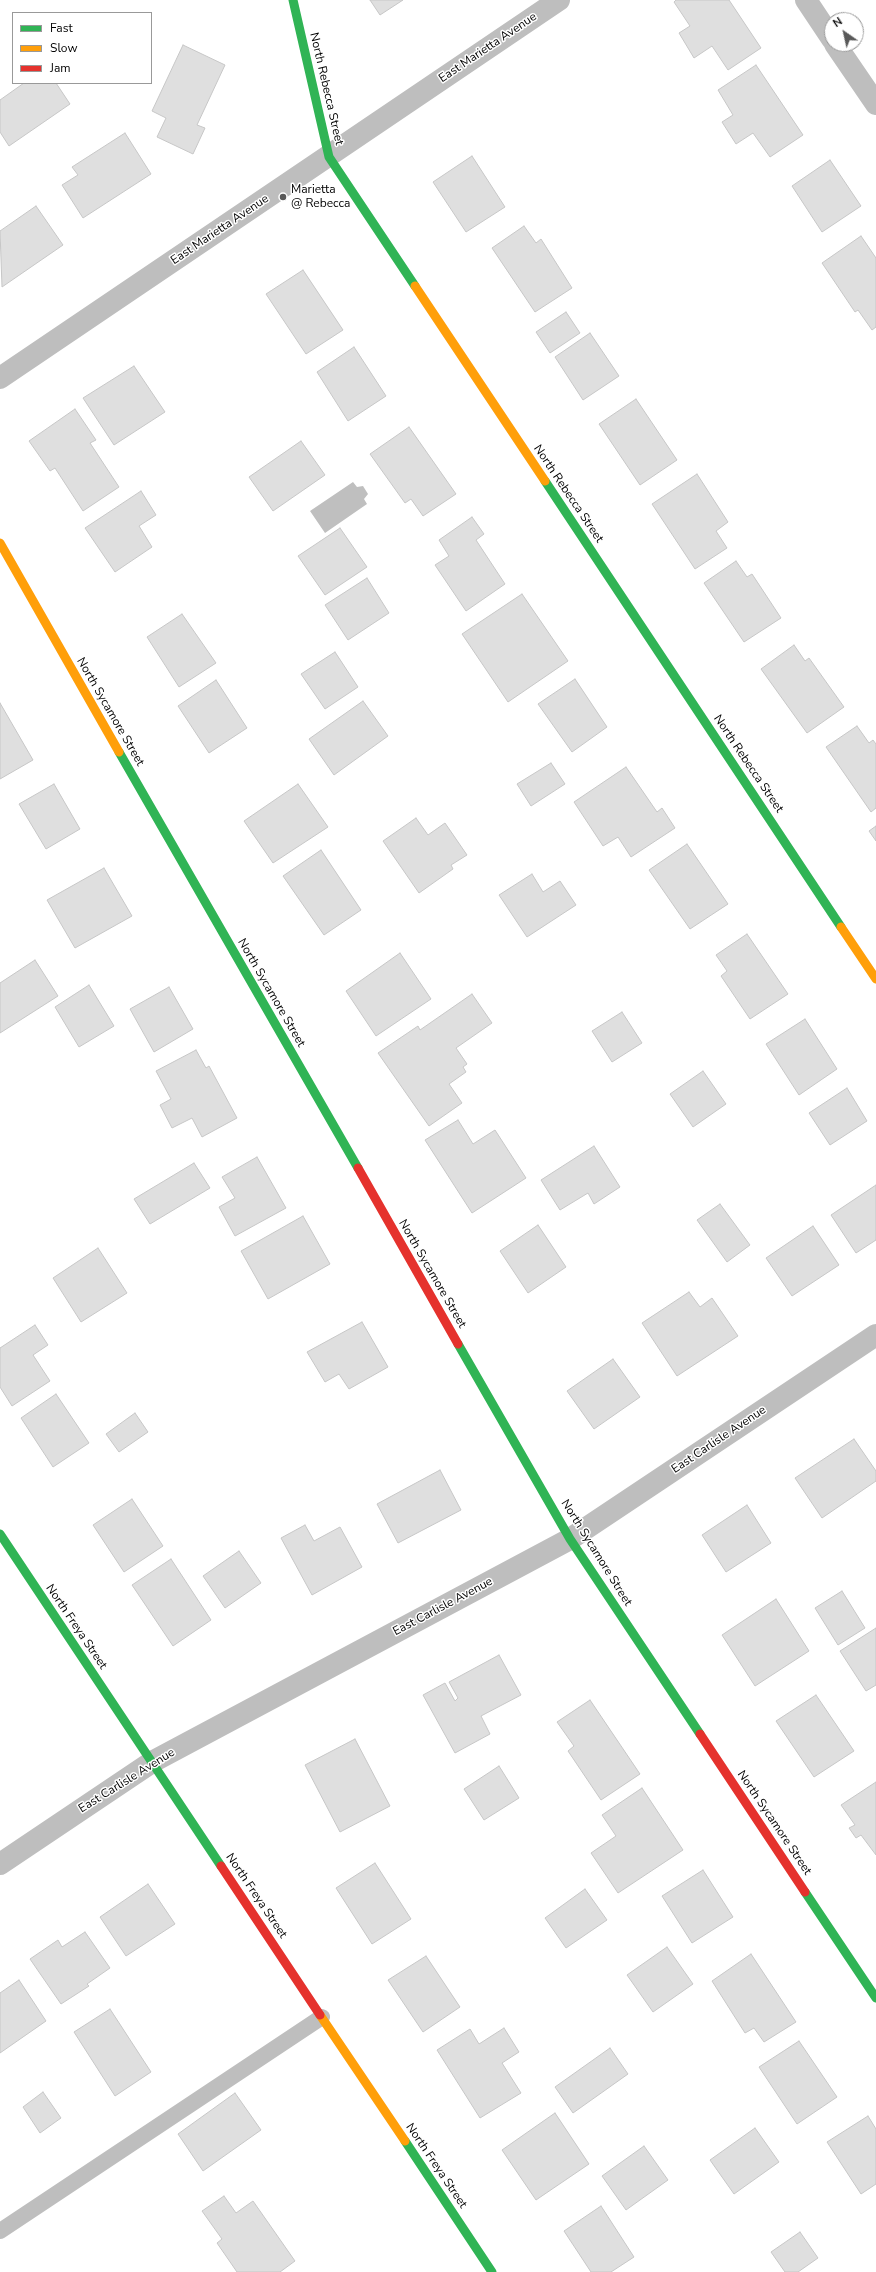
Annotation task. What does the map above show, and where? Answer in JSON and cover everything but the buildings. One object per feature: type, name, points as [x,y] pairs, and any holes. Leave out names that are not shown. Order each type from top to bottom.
[{"type":"street","name":"North Rebecca Street","points":[[293,0],[329,157],[876,978]]},
{"type":"street","name":"East Marietta Avenue","points":[[0,378],[329,157],[559,0]]},
{"type":"street","points":[[806,0],[824,27]]},
{"type":"street","points":[[840,52],[876,104]]},
{"type":"street","name":"North Sycamore Street","points":[[0,543],[570,1539],[876,1998]]},
{"type":"street","name":"East Carlisle Avenue","points":[[0,1864],[152,1762],[570,1539],[876,1335]]},
{"type":"street","name":"North Freya Street","points":[[0,1534],[492,2272]]},
{"type":"lane","points":[[0,2231],[322,2017]]},
{"type":"shaded area","points":[[353,482],[357,487],[363,486],[368,494],[364,499],[367,504],[325,533],[310,511]]},
{"type":"traffic: fast","points":[[293,0],[329,157],[415,286]]},
{"type":"traffic: fast","points":[[545,481],[841,927]]},
{"type":"traffic: fast","points":[[119,752],[358,1168]]},
{"type":"traffic: fast","points":[[458,1344],[570,1539],[700,1734]]},
{"type":"traffic: fast","points":[[0,1534],[221,1866]]},
{"type":"traffic: fast","points":[[805,1892],[876,1998]]},
{"type":"traffic: fast","points":[[405,2141],[492,2272]]},
{"type":"traffic: slow","points":[[415,286],[545,481]]},
{"type":"traffic: slow","points":[[0,543],[119,752]]},
{"type":"traffic: slow","points":[[841,927],[876,979]]},
{"type":"traffic: slow","points":[[320,2015],[405,2141]]},
{"type":"traffic: jam","points":[[358,1168],[458,1344]]},
{"type":"traffic: jam","points":[[700,1734],[805,1892]]},
{"type":"traffic: jam","points":[[221,1866],[320,2015]]},
{"type":"place","name":"Marietta @ Rebecca","points":[[283,197]]}]
